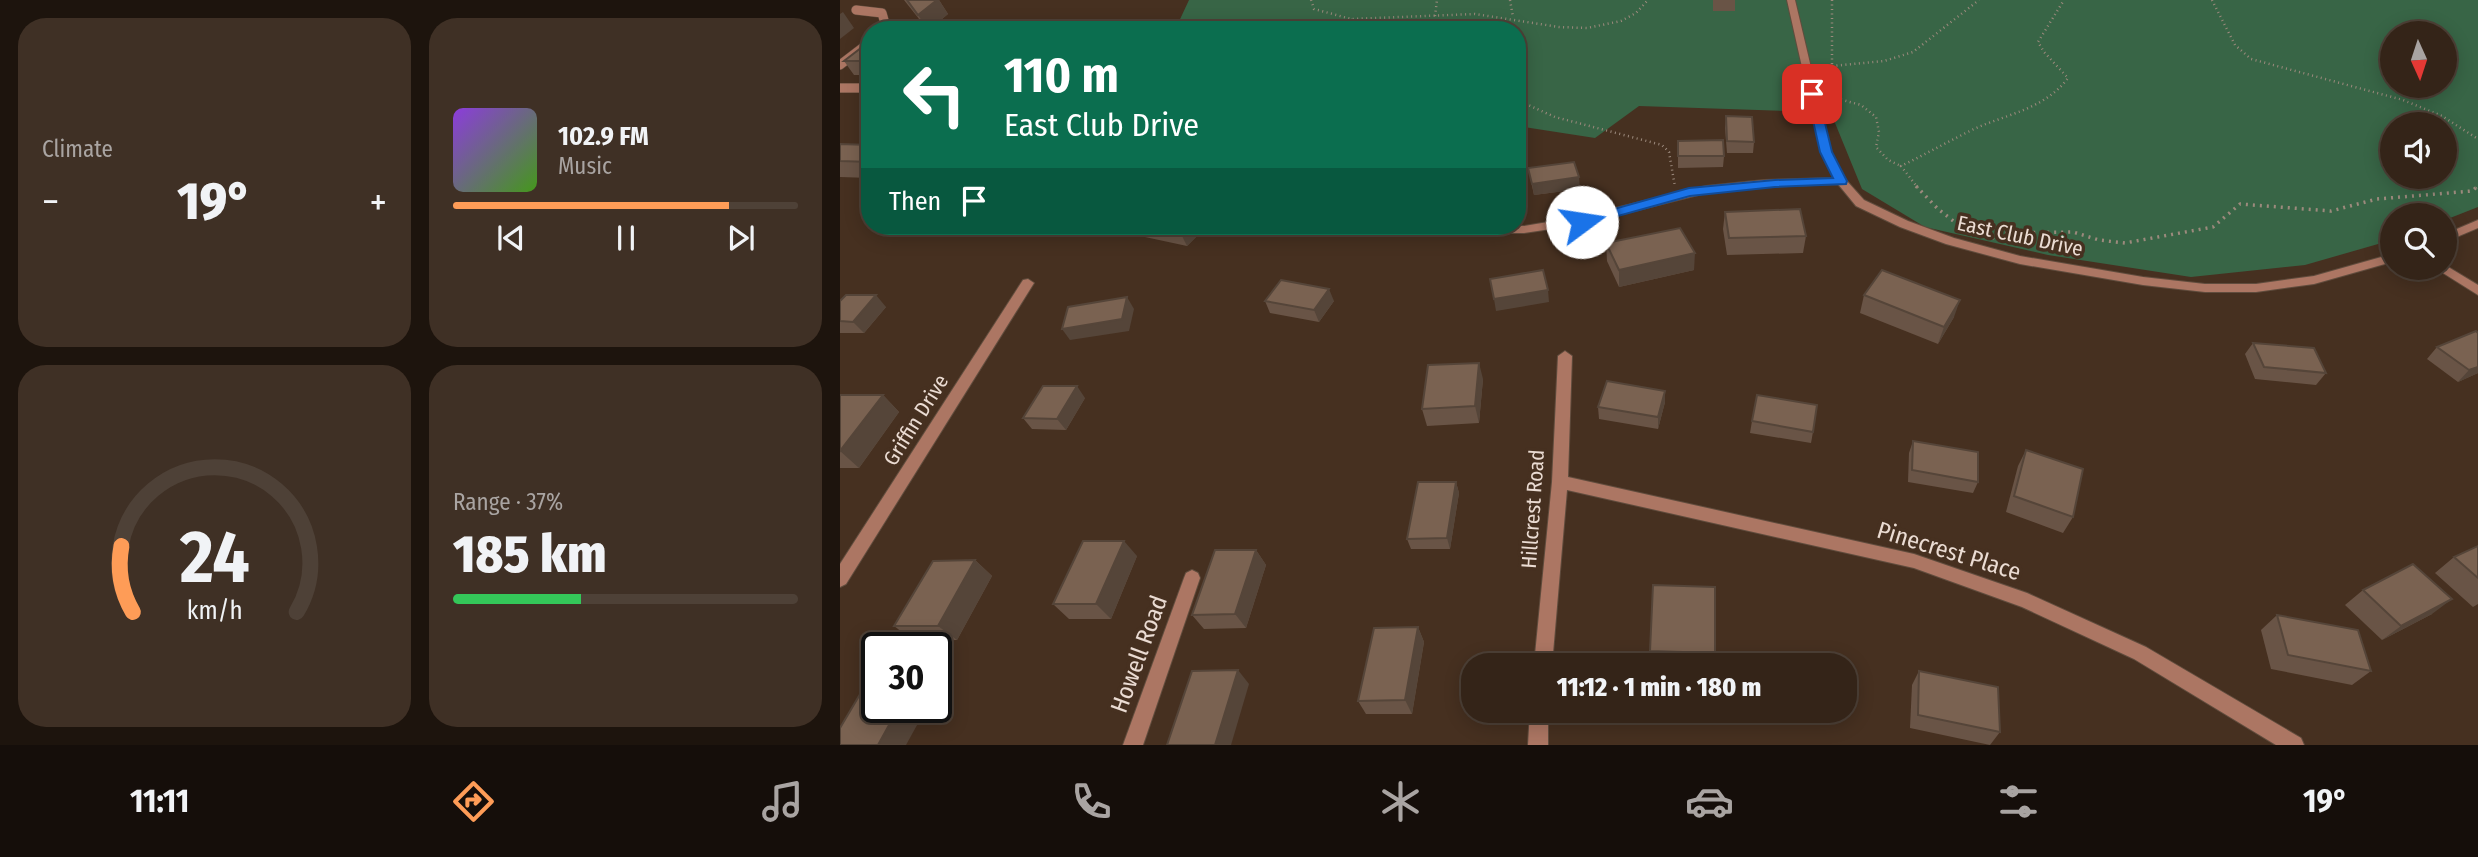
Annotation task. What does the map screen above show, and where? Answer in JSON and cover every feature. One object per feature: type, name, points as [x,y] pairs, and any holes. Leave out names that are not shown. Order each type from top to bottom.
[{"type":"street","name":"East Club Drive","points":[[1791,0],[1817,94],[1826,152],[1841,181],[1861,204],[1904,224],[2020,260],[2143,281],[2205,288],[2256,288],[2314,280],[2380,261]]},
{"type":"street","points":[[1526,231],[1582,222],[1676,196],[1715,189],[1841,181]]},
{"type":"street","points":[[2457,233],[2478,224]]},
{"type":"street","points":[[2457,278],[2478,291]]},
{"type":"street","name":"Griffin Drive","points":[[840,579],[1028,283]]},
{"type":"street","name":"Hillcrest Road","points":[[1544,653],[1560,482],[1564,356]]},
{"type":"street","name":"Pinecrest Place","points":[[1560,482],[1914,561],[2027,601],[2140,653],[2294,745]]},
{"type":"street","name":"Howell Road","points":[[1133,745],[1192,578]]},
{"type":"street","points":[[1538,745],[1539,723]]},
{"type":"lane","points":[[864,0],[856,10],[882,13],[884,21]]},
{"type":"lane","points":[[840,65],[861,49]]},
{"type":"lane","points":[[840,88],[861,88]]},
{"type":"path","points":[[1311,0],[1314,9],[1351,19],[1475,14],[1513,17],[1547,26],[1588,28],[1621,22],[1638,13],[1648,0]]},
{"type":"path","points":[[1435,16],[1437,0]]},
{"type":"path","points":[[1510,0],[1513,17]]},
{"type":"path","points":[[1832,0],[1832,66],[1817,94],[1861,106],[1876,117],[1879,132],[1876,147],[1888,160],[1901,166],[1944,217],[1971,234]]},
{"type":"path","points":[[1832,66],[1903,56],[1941,33],[1979,0]]},
{"type":"path","points":[[1901,166],[1991,122],[2020,114],[2060,91],[2068,79],[2061,68],[2041,50],[2038,42],[2064,0]]},
{"type":"path","points":[[2212,0],[2234,44],[2252,60],[2385,93],[2426,108],[2461,126],[2478,139]]},
{"type":"path","points":[[1526,104],[1555,117],[1662,145],[1669,152],[1676,196]]},
{"type":"path","points":[[1976,248],[2007,233],[2045,231],[2073,232],[2099,240],[2125,243],[2213,227],[2240,204],[2331,211],[2377,200],[2472,191],[2478,186]]},
{"type":"green space","points":[[1189,0],[2478,0],[2478,207],[2457,215],[2457,203],[2380,203],[2380,243],[2305,265],[2191,277],[2048,255],[1925,227],[1862,189],[1833,118],[1789,111],[1639,106],[1595,138],[1526,127],[1526,21],[1179,21]]},
{"type":"building","points":[[907,0],[937,0],[918,15]]},
{"type":"building","points":[[861,48],[861,61],[844,61]]},
{"type":"building","points":[[1726,116],[1752,117],[1754,142],[1727,141]]},
{"type":"building","points":[[1723,140],[1724,156],[1678,156],[1678,141]]},
{"type":"building","points":[[840,144],[861,145],[861,162],[840,161]]},
{"type":"building","points":[[1574,162],[1579,177],[1532,184],[1528,168]]},
{"type":"building","points":[[1800,209],[1806,236],[1729,238],[1725,212]]},
{"type":"building","points":[[1680,228],[1695,253],[1619,270],[1606,243]]},
{"type":"building","points":[[1543,270],[1548,290],[1494,299],[1490,279]]},
{"type":"building","points":[[1882,270],[1960,300],[1944,327],[1864,295]]},
{"type":"building","points":[[1281,280],[1329,289],[1314,310],[1265,301]]},
{"type":"building","points":[[846,295],[876,295],[853,322],[840,321],[840,301]]},
{"type":"building","points":[[1127,297],[1122,319],[1062,329],[1068,307]]},
{"type":"building","points":[[2476,331],[2478,367],[2469,370],[2437,347]]},
{"type":"building","points":[[2253,343],[2314,348],[2326,373],[2264,367]]},
{"type":"building","points":[[1479,363],[1475,406],[1422,409],[1428,365]]},
{"type":"building","points":[[1607,381],[1665,391],[1658,417],[1598,407]]},
{"type":"building","points":[[1043,386],[1077,386],[1057,419],[1023,418]]},
{"type":"building","points":[[840,395],[883,395],[840,451]]},
{"type":"building","points":[[1757,395],[1817,405],[1813,432],[1752,421]]},
{"type":"building","points":[[1913,441],[1978,452],[1978,482],[1912,470]]},
{"type":"building","points":[[2026,450],[2083,469],[2073,517],[2014,496]]},
{"type":"building","points":[[1418,482],[1456,482],[1447,538],[1407,539]]},
{"type":"building","points":[[1083,541],[1124,541],[1096,604],[1053,604]]},
{"type":"building","points":[[2478,546],[2478,578],[2454,557]]},
{"type":"building","points":[[1215,550],[1256,550],[1235,614],[1192,615]]},
{"type":"building","points":[[975,560],[938,626],[894,626],[933,561]]},
{"type":"building","points":[[2413,564],[2452,599],[2401,626],[2363,590]]},
{"type":"building","points":[[1653,585],[1715,587],[1715,653],[1650,651]]},
{"type":"building","points":[[2277,615],[2358,630],[2371,671],[2288,655]]},
{"type":"building","points":[[1418,627],[1405,700],[1358,701],[1374,628]]},
{"type":"building","points":[[1238,670],[1215,745],[1167,745],[1192,671]]},
{"type":"building","points":[[1919,671],[1998,687],[2000,732],[1918,715]]},
{"type":"building","points":[[861,693],[861,723],[890,723],[878,745],[840,745],[840,728]]},
{"type":"route","points":[[1582,222],[1689,192],[1775,183],[1841,181],[1826,152],[1812,94]]}]
